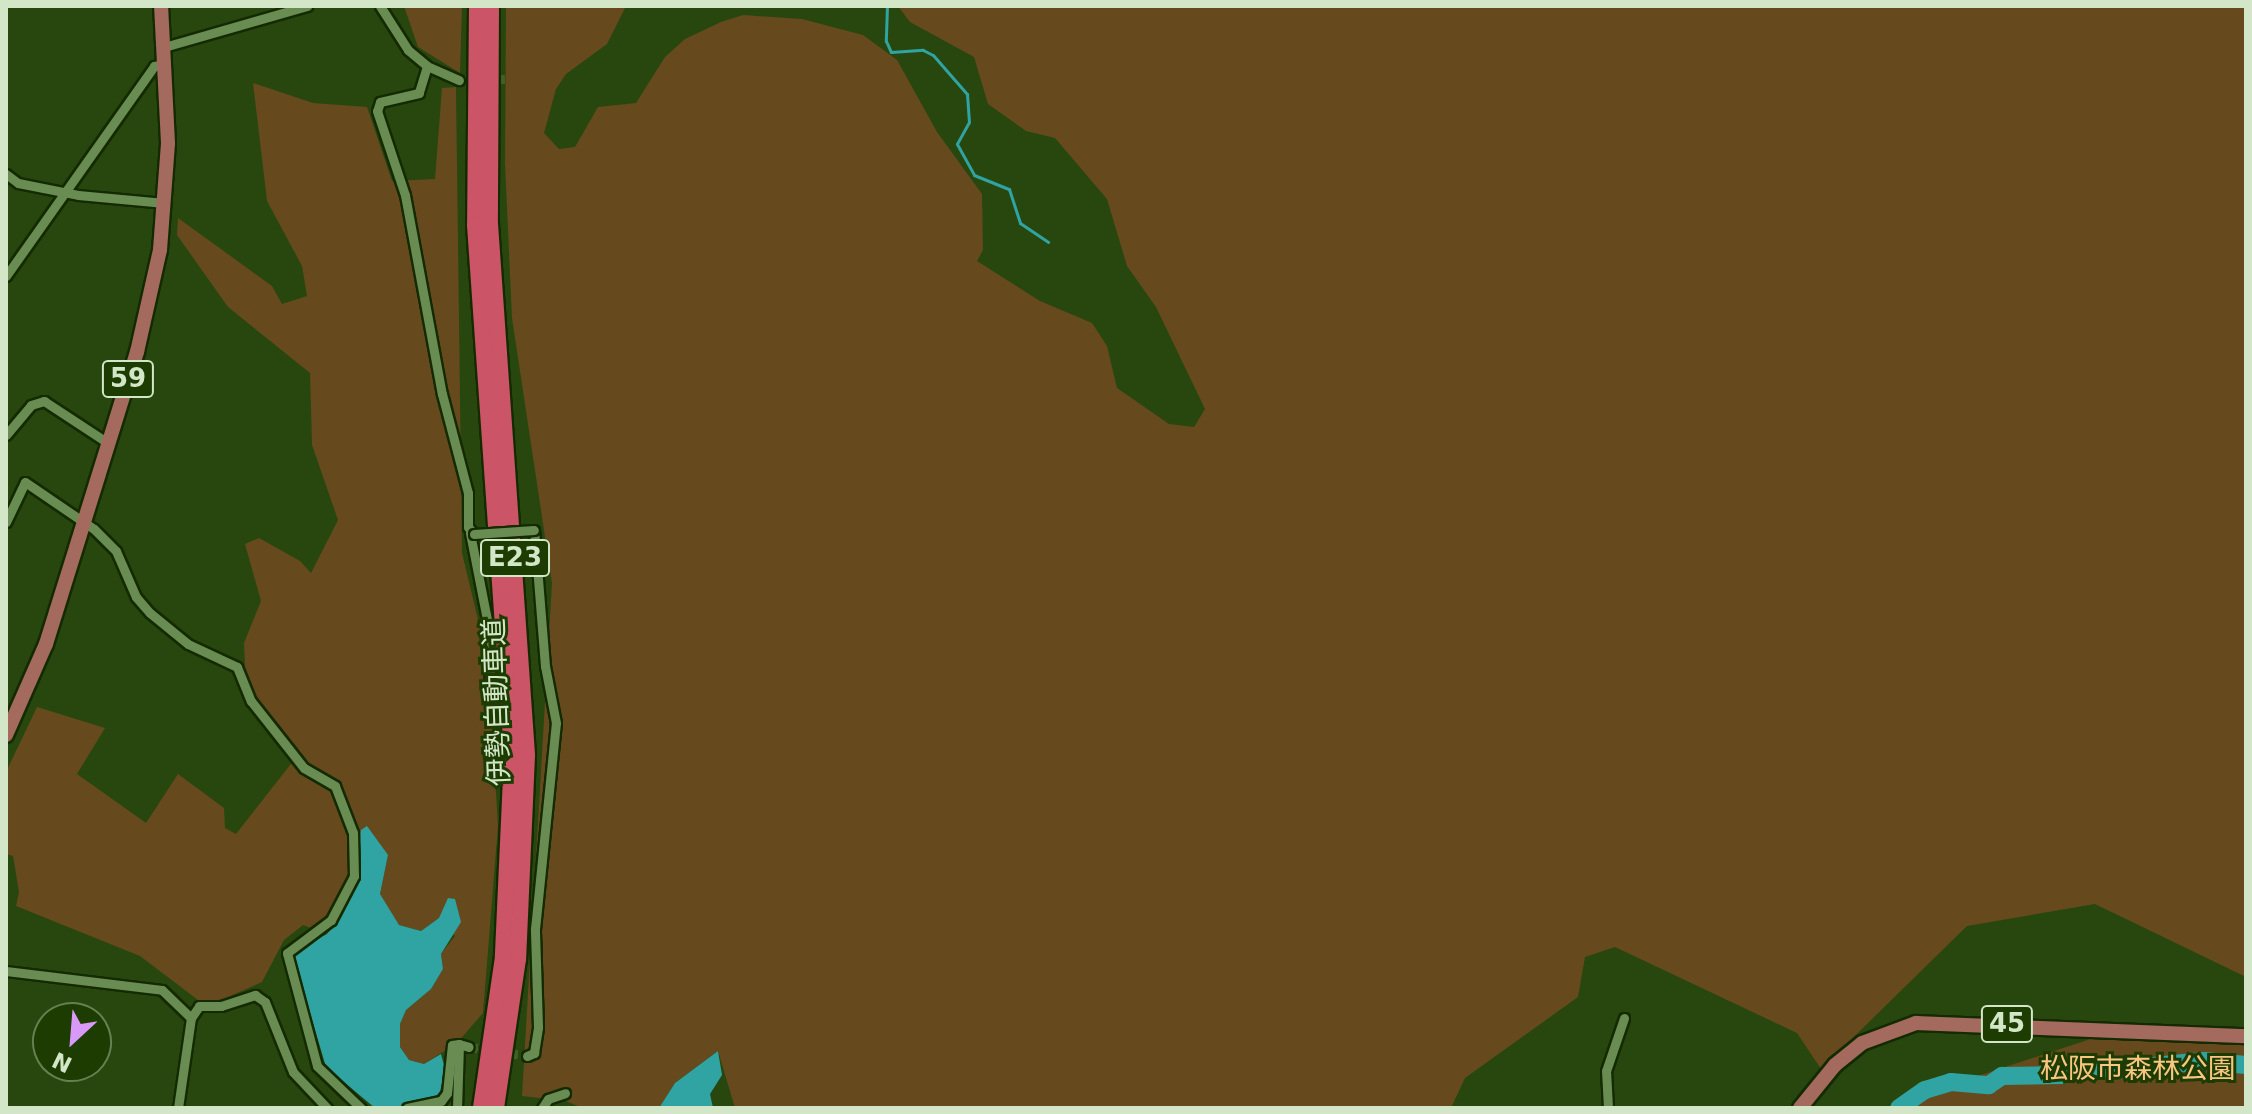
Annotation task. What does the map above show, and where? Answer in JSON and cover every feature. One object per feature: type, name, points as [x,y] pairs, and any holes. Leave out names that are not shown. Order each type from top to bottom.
[{"type":"highway","name":"伊勢自動車道","points":[[477,6],[475,225],[512,755],[505,944],[481,1108]]},
{"type":"highway","name":"伊勢自動車道","points":[[491,6],[490,224],[527,755],[521,932],[496,1108]]},
{"type":"main road","name":"59","points":[[6,735],[46,644],[137,352],[160,250],[165,203],[165,64],[161,6]]},
{"type":"main road","name":"45","points":[[1800,1108],[1835,1065],[1862,1043],[1916,1023],[2246,1036]]},
{"type":"street","points":[[164,47],[307,6]]},
{"type":"street","points":[[380,6],[408,50],[427,66],[459,80]]},
{"type":"street","points":[[6,276],[154,66],[165,64]]},
{"type":"street","points":[[427,66],[419,93],[380,102],[377,111],[405,195],[442,394],[468,493],[491,640],[489,697]]},
{"type":"street","points":[[6,174],[18,183],[165,203]]},
{"type":"street","points":[[6,435],[31,405],[44,401],[108,443]]},
{"type":"street","points":[[6,522],[25,482],[116,551],[136,597],[150,613],[188,644],[237,667],[251,701],[304,768],[335,786],[347,808],[354,876],[331,920],[287,953],[317,1066],[361,1108]]},
{"type":"street","points":[[472,534],[534,530],[545,666],[556,723],[535,929],[538,1027],[534,1053],[527,1056]]},
{"type":"street","points":[[6,971],[162,990],[191,1018]]},
{"type":"street","points":[[178,1108],[191,1018],[199,1006],[221,1006],[255,995],[265,1002],[293,1072],[327,1108]]},
{"type":"street","points":[[1608,1108],[1606,1071],[1624,1018]]},
{"type":"street","points":[[407,1108],[441,1101],[447,1093],[452,1045],[464,1046],[457,1108]]},
{"type":"street","points":[[542,1108],[548,1099],[565,1093]]},
{"type":"green space","points":[[404,6],[462,6],[460,73],[418,47]]},
{"type":"green space","points":[[506,6],[626,6],[607,44],[566,74],[556,89],[544,133],[559,149],[575,147],[598,107],[636,103],[665,57],[685,39],[721,22],[743,15],[802,19],[863,35],[897,60],[937,132],[982,194],[983,250],[977,261],[1040,301],[1092,323],[1107,346],[1117,388],[1169,424],[1194,427],[1205,409],[1156,307],[1127,266],[1107,199],[1055,138],[1026,131],[988,104],[974,57],[910,22],[898,6],[2246,6],[2246,977],[2095,904],[1967,926],[1821,1069],[1797,1033],[1615,947],[1585,957],[1578,997],[1465,1078],[1451,1108],[735,1108],[718,1051],[675,1083],[659,1108],[582,1108],[566,1101],[522,1096],[552,583],[512,318],[505,164]]},
{"type":"green space","points":[[253,83],[313,103],[367,107],[392,181],[435,179],[442,88],[456,87],[462,553],[488,661],[498,826],[483,1013],[457,1043],[424,1064],[409,1060],[400,1047],[400,1024],[406,1010],[431,989],[443,969],[441,954],[455,936],[439,918],[421,931],[399,925],[389,914],[380,894],[388,855],[361,831],[358,865],[327,934],[303,925],[284,940],[262,982],[212,1004],[198,1000],[140,956],[16,906],[19,892],[13,856],[6,854],[6,772],[37,707],[105,728],[77,774],[146,823],[178,774],[224,808],[225,828],[236,834],[294,760],[246,687],[244,643],[261,601],[245,544],[259,538],[300,561],[311,573],[338,520],[312,445],[310,373],[228,307],[177,235],[178,218],[272,286],[282,304],[307,296],[302,266],[267,201]]},
{"type":"green space","name":"松阪市森林公園","points":[[2124,1028],[2246,1036],[2246,1108],[1912,1108],[1926,1093]]},
{"type":"water","points":[[367,826],[388,855],[380,894],[399,925],[421,931],[439,918],[448,898],[455,899],[461,922],[441,954],[443,969],[431,989],[406,1010],[400,1024],[400,1047],[409,1060],[424,1064],[441,1054],[445,1069],[440,1092],[434,1099],[420,1105],[413,1100],[402,1108],[375,1108],[326,1067],[292,952],[327,934],[337,921],[358,865],[361,830]]},
{"type":"water","points":[[718,1051],[722,1075],[710,1094],[713,1108],[659,1108],[675,1083]]},
{"type":"waterway","points":[[887,6],[886,41],[891,52],[923,50],[933,55],[967,94],[969,122],[957,144],[974,175],[1009,189],[1020,223],[1048,242]]},
{"type":"waterway","points":[[1899,1108],[1925,1090],[1951,1082],[1989,1085],[2002,1076],[2062,1075],[2084,1063],[2114,1070],[2204,1061],[2246,1065]]},
{"type":"tunnel","points":[[459,80],[505,79]]},
{"type":"tunnel","points":[[469,1047],[527,1056]]}]
